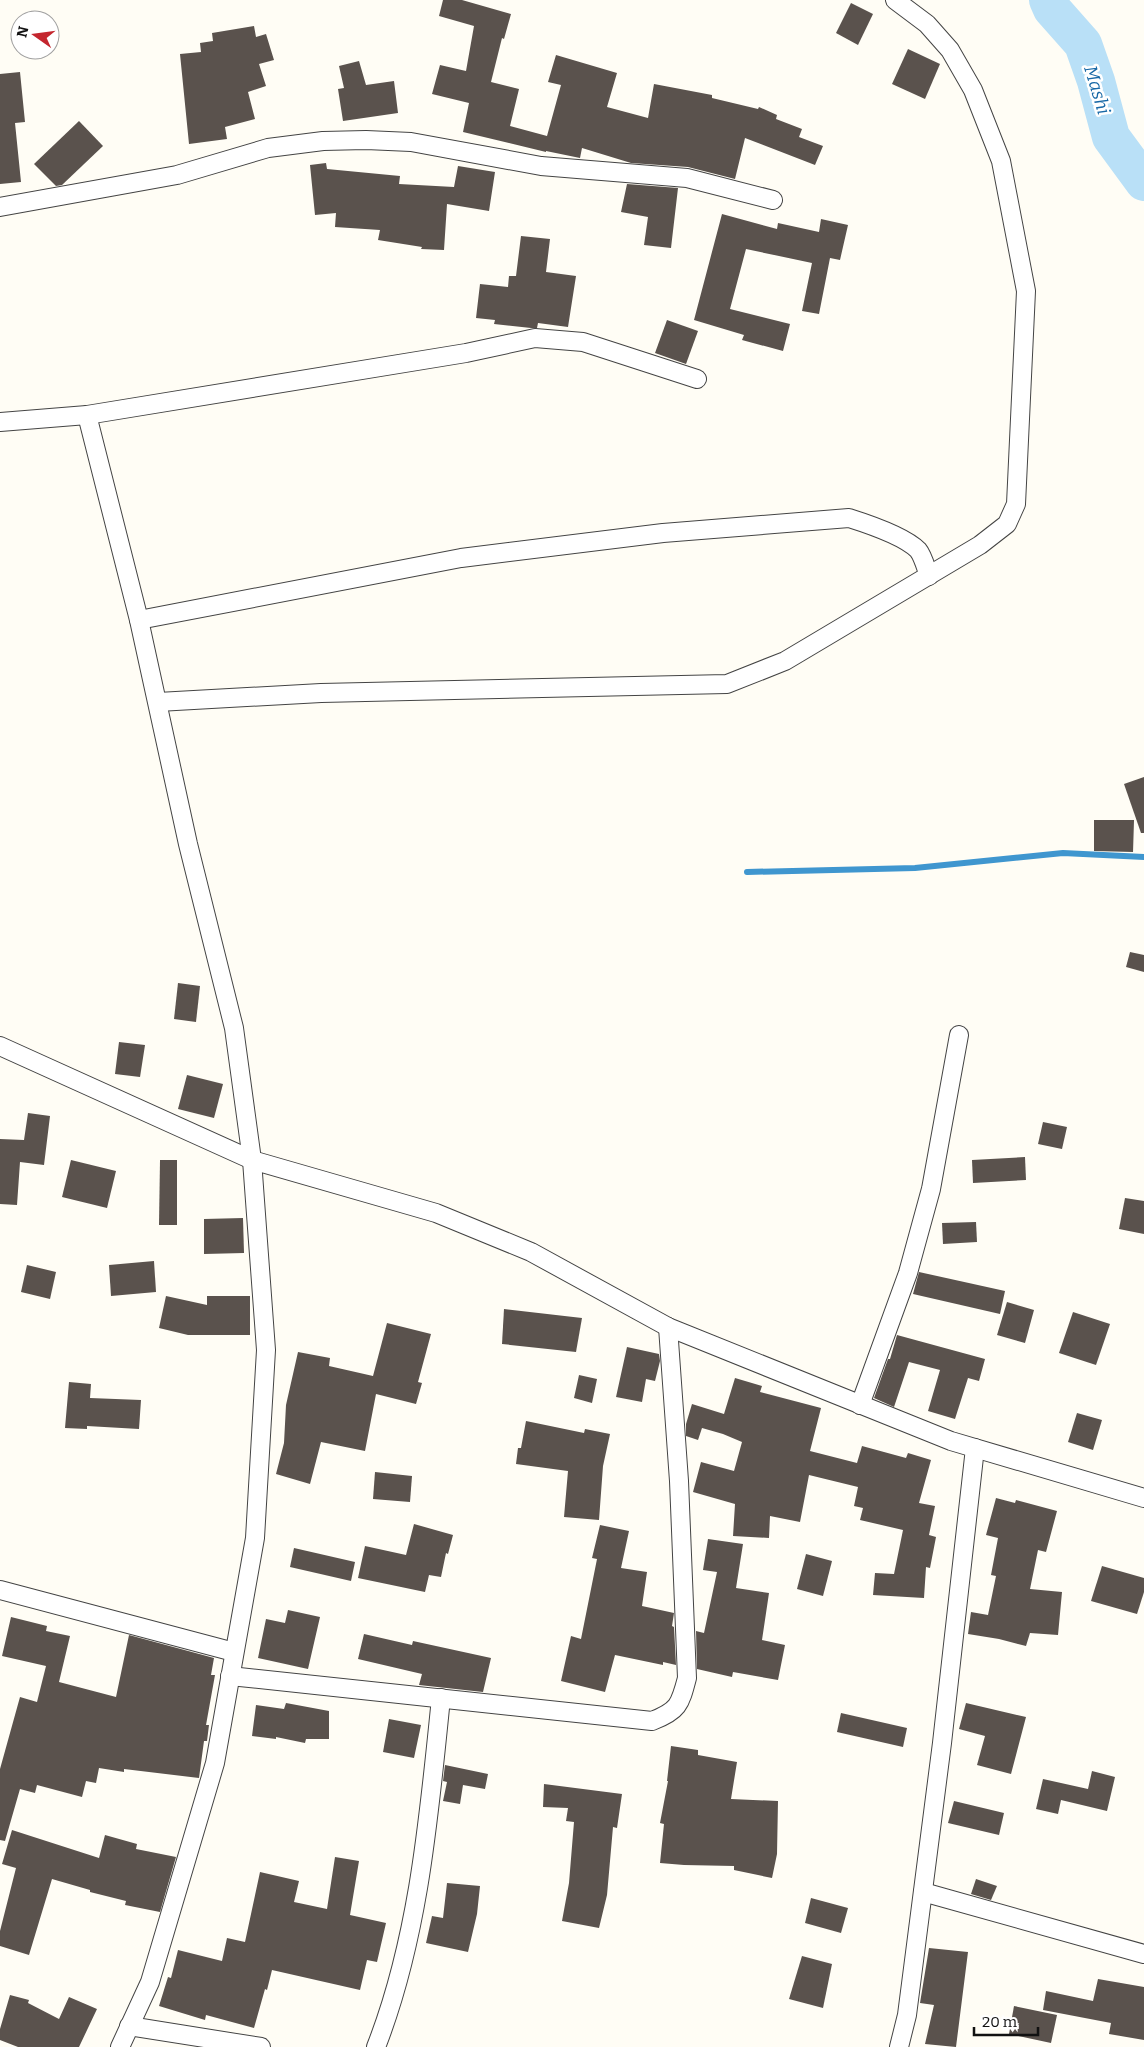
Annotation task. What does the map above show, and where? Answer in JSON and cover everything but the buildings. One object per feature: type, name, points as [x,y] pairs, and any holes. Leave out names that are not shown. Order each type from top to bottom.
[{"type":"street","points":[[158,702],[321,693],[727,684],[785,661],[980,545],[1007,524],[1016,504],[1026,291],[1001,160],[972,90],[950,50],[927,24],[895,0]]},
{"type":"street","points":[[0,207],[177,175],[268,148],[366,140],[410,142],[541,166],[687,178],[774,200]]},
{"type":"street","points":[[0,422],[87,415],[466,353],[535,338],[583,342],[698,379]]},
{"type":"street","points":[[87,415],[139,620],[188,844],[234,1028],[252,1160],[266,1350],[255,1538],[215,1763],[150,1982],[120,2047]]},
{"type":"street","points":[[139,620],[461,558],[663,533],[849,518],[882,530],[918,550],[929,576]]},
{"type":"street","points":[[860,1404],[908,1273],[931,1189],[959,1035]]},
{"type":"street","points":[[0,1046],[252,1160],[436,1213],[531,1252],[668,1327],[951,1441],[1144,1498]]},
{"type":"street","points":[[230,1676],[652,1721],[670,1714],[681,1700],[687,1678],[679,1481],[668,1327]]},
{"type":"street","points":[[899,2047],[907,2015],[923,1892],[975,1448]]},
{"type":"street","points":[[0,1590],[234,1652]]},
{"type":"street","points":[[376,2047],[390,2011],[413,1914],[430,1809],[441,1698]]},
{"type":"street","points":[[923,1892],[1144,1954]]},
{"type":"street","points":[[129,2026],[261,2047]]},
{"type":"waterway","name":"Mashi","points":[[1048,0],[1052,9],[1083,44],[1096,81],[1111,137],[1144,182]]},
{"type":"waterway","points":[[747,872],[915,868],[1063,853],[1144,857]]}]
